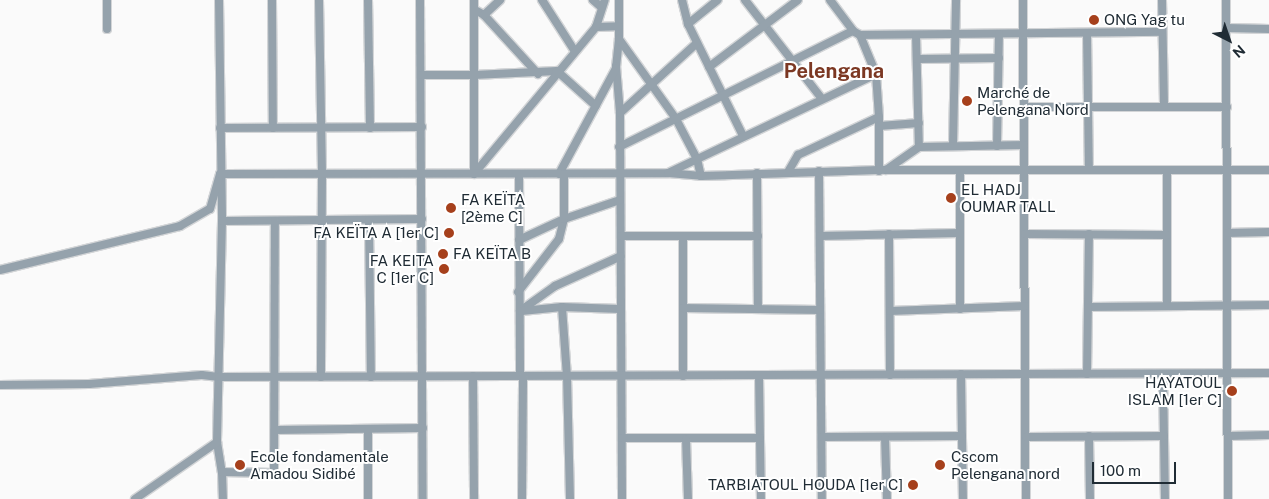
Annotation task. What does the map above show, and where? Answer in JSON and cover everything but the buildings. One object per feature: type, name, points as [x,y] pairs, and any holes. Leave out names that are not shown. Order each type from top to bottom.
[{"type":"street","points":[[107,0],[107,29]]},
{"type":"street","points":[[219,0],[222,221],[217,442],[222,472],[223,499]]},
{"type":"street","points":[[272,0],[273,128]]},
{"type":"street","points":[[319,0],[322,174],[321,377]]},
{"type":"street","points":[[368,0],[370,128]]},
{"type":"street","points":[[420,0],[422,75],[423,499]]},
{"type":"street","points":[[474,0],[474,174]]},
{"type":"street","points":[[484,15],[500,0]]},
{"type":"street","points":[[542,0],[574,50]]},
{"type":"street","points":[[474,174],[574,50],[596,27],[603,4],[593,0]]},
{"type":"street","points":[[619,0],[620,40],[616,66],[620,113],[622,499]]},
{"type":"street","points":[[682,0],[688,24],[743,136]]},
{"type":"street","points":[[688,24],[718,0]]},
{"type":"street","points":[[746,0],[822,99]]},
{"type":"street","points":[[709,67],[798,0]]},
{"type":"street","points":[[830,0],[857,33],[876,74],[883,171]]},
{"type":"street","points":[[953,146],[956,0]]},
{"type":"street","points":[[1023,0],[1026,499]]},
{"type":"street","points":[[1162,0],[1164,106]]},
{"type":"street","points":[[1226,0],[1228,499]]},
{"type":"street","points":[[475,10],[484,15],[538,74]]},
{"type":"street","points":[[596,27],[619,26]]},
{"type":"street","points":[[1226,28],[1269,29]]},
{"type":"street","points":[[619,147],[793,61],[857,33],[955,35],[1162,32]]},
{"type":"street","points":[[1087,33],[1089,170]]},
{"type":"street","points":[[997,146],[999,34]]},
{"type":"street","points":[[916,35],[919,147]]},
{"type":"street","points":[[620,40],[676,119],[697,159],[701,176]]},
{"type":"street","points":[[620,113],[697,43]]},
{"type":"street","points":[[917,59],[999,58]]},
{"type":"street","points":[[518,292],[559,239],[564,219],[562,174],[616,66]]},
{"type":"street","points":[[422,75],[474,76],[557,72],[596,106]]},
{"type":"street","points":[[668,173],[876,74]]},
{"type":"street","points":[[1024,106],[1227,107]]},
{"type":"street","points":[[788,172],[798,155],[879,117]]},
{"type":"street","points":[[879,126],[919,124]]},
{"type":"street","points":[[220,128],[422,127]]},
{"type":"street","points":[[883,171],[919,147],[1024,145]]},
{"type":"street","points":[[960,170],[960,309]]},
{"type":"street","points":[[1167,170],[1167,306]]},
{"type":"street","points":[[220,174],[422,172],[474,174],[668,173],[701,176],[819,171],[1269,170]]},
{"type":"street","points":[[819,171],[822,499]]},
{"type":"street","points":[[757,173],[758,309]]},
{"type":"street","points":[[0,270],[180,226],[210,209],[220,174]]},
{"type":"street","points":[[519,174],[518,292],[520,311],[522,499]]},
{"type":"street","points":[[519,240],[564,219],[620,200]]},
{"type":"street","points":[[222,221],[422,220]]},
{"type":"street","points":[[222,472],[274,473],[274,221]]},
{"type":"street","points":[[369,221],[371,377]]},
{"type":"street","points":[[1227,233],[1269,232]]},
{"type":"street","points":[[820,236],[960,233]]},
{"type":"street","points":[[889,234],[890,375]]},
{"type":"street","points":[[1025,234],[1167,235]]},
{"type":"street","points":[[1087,374],[1089,234]]},
{"type":"street","points":[[621,236],[758,236]]},
{"type":"street","points":[[682,236],[683,376]]},
{"type":"street","points":[[520,311],[555,286],[621,256]]},
{"type":"street","points":[[1088,307],[1269,305]]},
{"type":"street","points":[[890,311],[1025,306]]},
{"type":"street","points":[[520,311],[562,307],[620,309]]},
{"type":"street","points":[[562,307],[567,376],[570,499]]},
{"type":"street","points":[[682,308],[820,310]]},
{"type":"street","points":[[0,385],[90,384],[202,375],[219,377],[371,377],[423,375],[683,376],[1269,373]]},
{"type":"street","points":[[961,374],[962,499]]},
{"type":"street","points":[[1163,374],[1165,499]]},
{"type":"street","points":[[759,375],[761,499]]},
{"type":"street","points":[[473,376],[474,499]]},
{"type":"street","points":[[275,430],[423,428]]},
{"type":"street","points":[[368,429],[368,499]]},
{"type":"street","points":[[1228,436],[1269,435]]},
{"type":"street","points":[[822,437],[962,436]]},
{"type":"street","points":[[1090,436],[1090,499]]},
{"type":"street","points":[[1026,437],[1164,436]]},
{"type":"street","points":[[885,437],[887,499]]},
{"type":"street","points":[[622,438],[760,438]]},
{"type":"street","points":[[686,439],[688,499]]},
{"type":"street","points":[[135,499],[217,442]]},
{"type":"place","name":"ONG Yag tu","points":[[1094,20]]},
{"type":"place","name":"Marché de Pelengana Nord","points":[[967,101]]},
{"type":"place","name":"EL HADJ OUMAR TALL","points":[[951,198]]},
{"type":"place","name":"FA KEÏTA [2ème C]","points":[[451,208]]},
{"type":"place","name":"FA KEÏTA A [1er C]","points":[[449,233]]},
{"type":"place","name":"FA KEÏTA B","points":[[443,254]]},
{"type":"place","name":"FA KEITA C [1er C]","points":[[444,269]]},
{"type":"place","name":"HAYATOUL ISLAM [1er C]","points":[[1232,391]]},
{"type":"place","name":"Ecole fondamentale Amadou Sidibé","points":[[240,465]]},
{"type":"place","name":"Cscom Pelengana nord","points":[[940,465]]},
{"type":"place","name":"TARBIATOUL HOUDA [1er C]","points":[[913,485]]},
{"type":"district","name":"Pelengana","points":[[834,71]]}]
